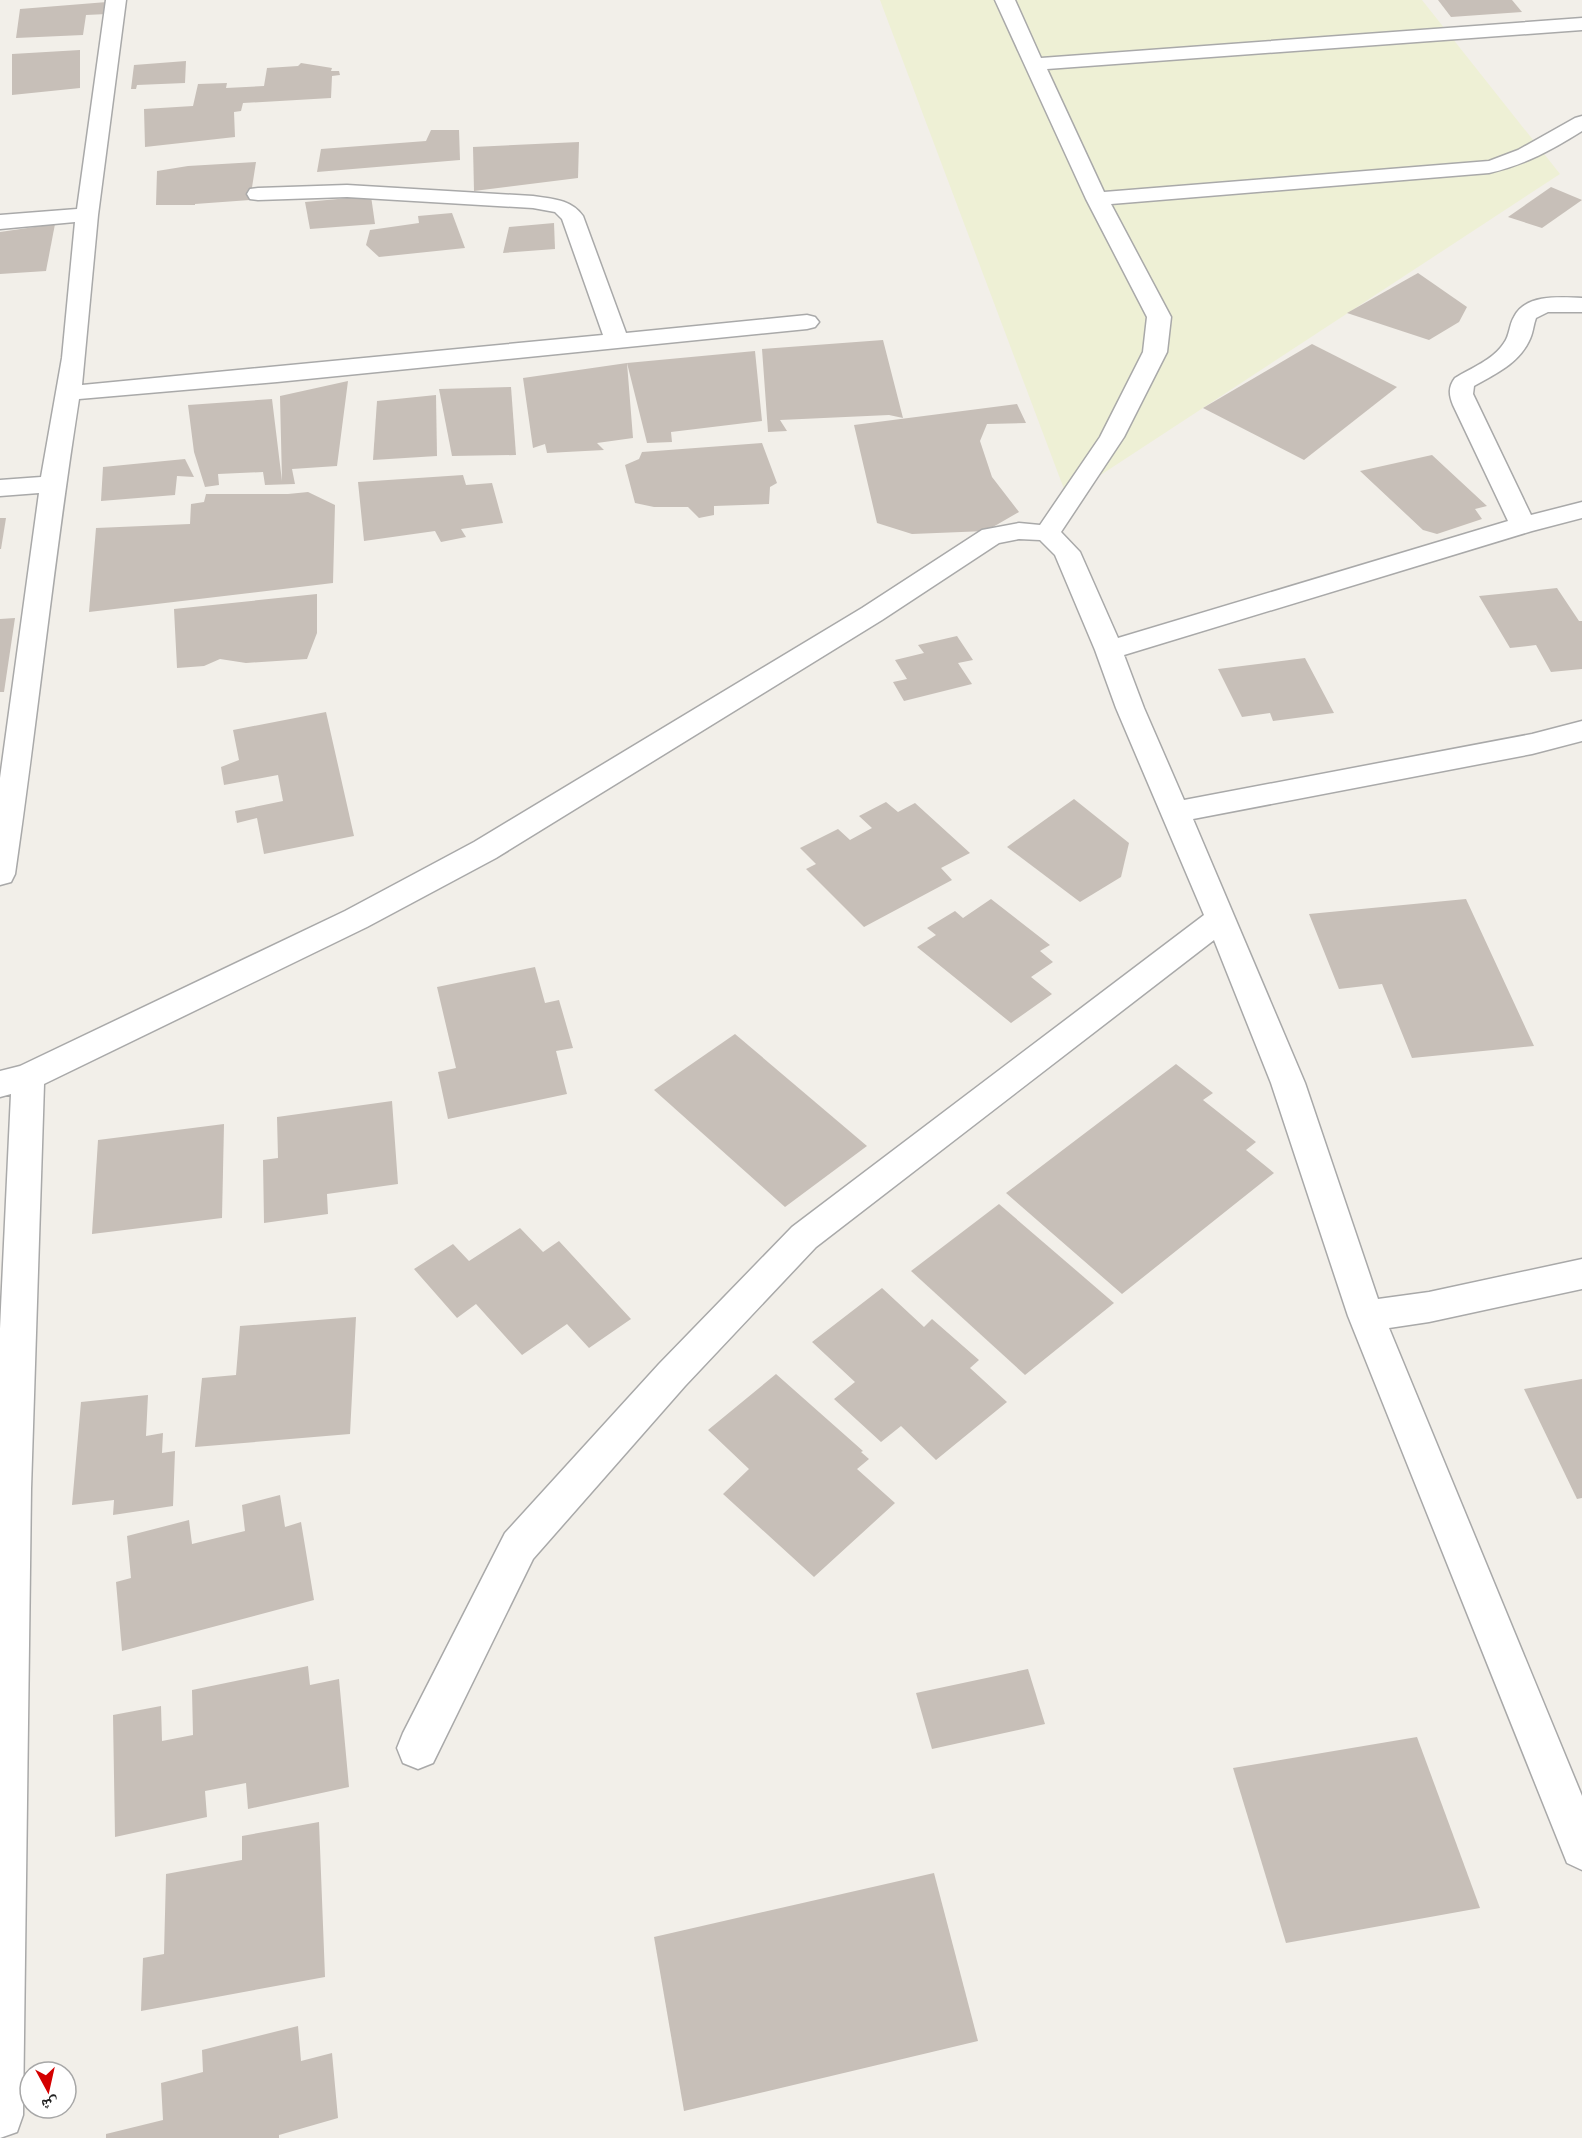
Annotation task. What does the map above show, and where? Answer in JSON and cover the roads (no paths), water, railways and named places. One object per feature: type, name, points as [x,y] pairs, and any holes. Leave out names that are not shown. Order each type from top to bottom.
[{"type":"street","points":[[0,874],[12,723],[74,358],[87,214],[116,0]]},
{"type":"street","points":[[1005,0],[1097,199],[1159,317],[1155,352],[1112,437],[1047,533]]},
{"type":"street","points":[[1035,64],[1582,24]]},
{"type":"street","points":[[1097,199],[1508,164],[1524,157],[1582,122]]},
{"type":"street","points":[[258,194],[347,191],[533,202],[562,207],[572,216],[617,341]]},
{"type":"street","points":[[0,222],[87,214]]},
{"type":"street","points":[[1523,525],[1465,405],[1461,394],[1463,383],[1502,360],[1514,347],[1523,331],[1523,320],[1529,312],[1555,303],[1582,305]]},
{"type":"street","points":[[68,393],[288,374],[807,322]]},
{"type":"street","points":[[0,488],[53,484]]},
{"type":"street","points":[[1109,650],[1523,525],[1582,510]]},
{"type":"street","points":[[0,2115],[12,1489],[14,1081],[356,919],[486,850],[872,614],[991,536],[1019,531],[1047,533],[1067,552],[1109,650],[1130,708],[1221,918],[1288,1083],[1366,1316],[1582,1848]]},
{"type":"street","points":[[1174,812],[1532,744],[1582,731]]},
{"type":"street","points":[[418,1749],[519,1546],[672,1375],[796,1246],[1221,918]]},
{"type":"street","points":[[1366,1316],[1429,1307],[1582,1274]]}]
